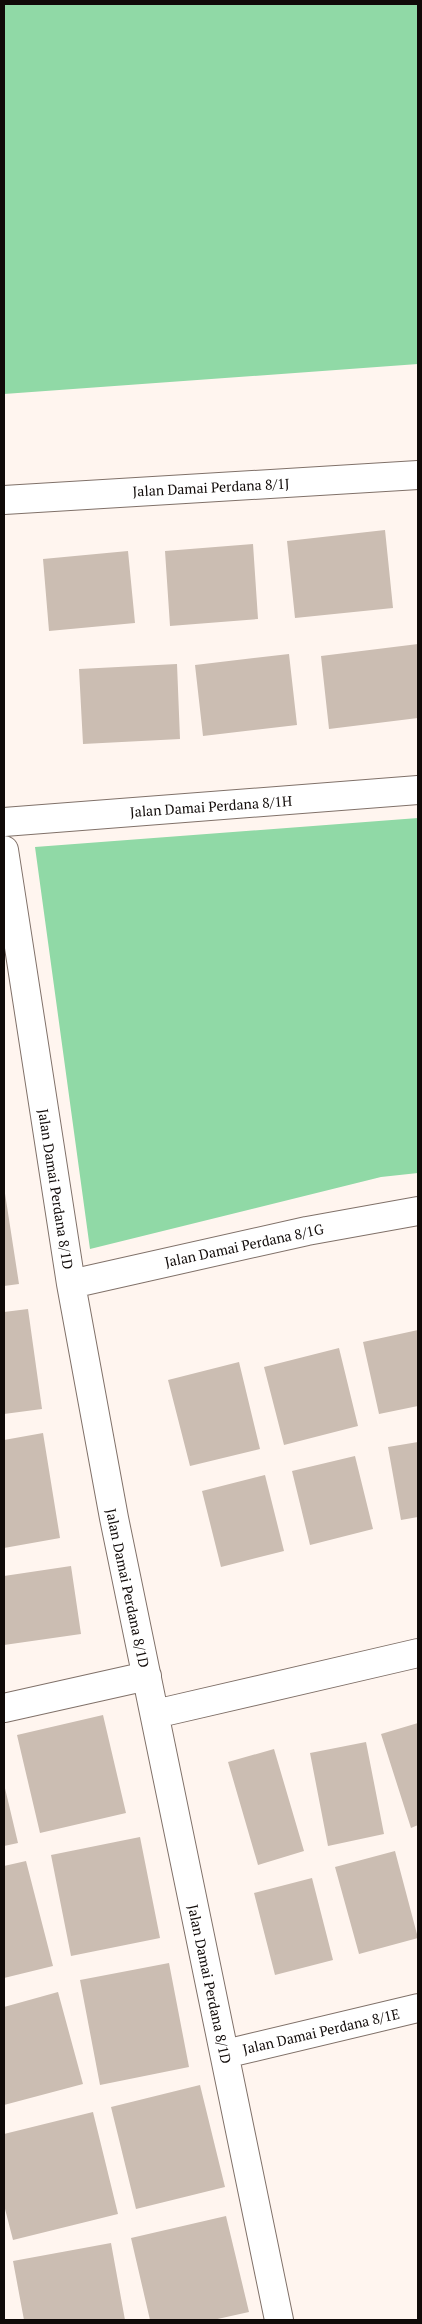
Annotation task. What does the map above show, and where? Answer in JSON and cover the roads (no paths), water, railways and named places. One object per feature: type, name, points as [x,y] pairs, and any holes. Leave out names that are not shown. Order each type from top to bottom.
[{"type":"street","name":"Jalan Damai Perdana 8/1J","points":[[4,500],[418,475]]},
{"type":"street","name":"Jalan Damai Perdana 8/1H","points":[[4,822],[418,790]]},
{"type":"street","name":"Jalan Damai Perdana 8/1D","points":[[4,850],[71,1284],[114,1518],[279,2320]]},
{"type":"street","name":"Jalan Damai Perdana 8/1G","points":[[71,1284],[307,1231],[418,1211]]},
{"type":"street","points":[[155,1714],[418,1653]]},
{"type":"street","points":[[4,1708],[147,1676]]},
{"type":"street","name":"Jalan Damai Perdana 8/1E","points":[[225,2054],[418,2008]]}]
